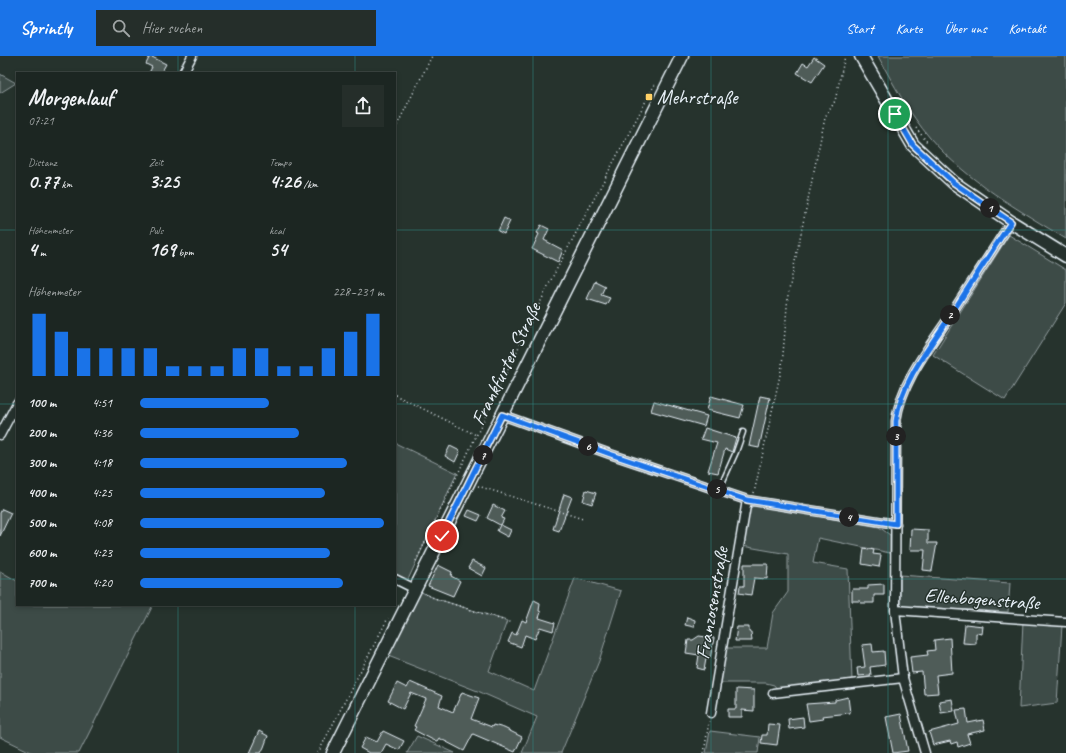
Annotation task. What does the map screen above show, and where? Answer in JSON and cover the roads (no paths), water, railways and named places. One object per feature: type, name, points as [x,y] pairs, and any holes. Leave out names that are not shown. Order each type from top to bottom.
[{"type":"main road","name":"Frankfurter Straße","points":[[333,753],[384,654],[414,589],[469,483],[682,56]]},
{"type":"main road","points":[[861,56],[913,145],[954,183],[1011,222],[1066,256]]},
{"type":"street","points":[[184,72],[192,56]]},
{"type":"street","points":[[925,753],[903,678],[895,610],[896,421],[898,405],[904,391],[927,352],[1011,222]]},
{"type":"street","points":[[0,435],[16,405]]},
{"type":"street","points":[[502,415],[610,454],[749,500],[896,524]]},
{"type":"street","name":"Franzosenstraße","points":[[711,713],[749,500]]},
{"type":"street","points":[[396,580],[414,589]]},
{"type":"street","name":"Ellenbogenstraße","points":[[895,610],[1066,622]]},
{"type":"street","points":[[773,693],[903,678]]},
{"type":"lane","points":[[718,490],[736,452],[743,432]]},
{"type":"place","name":"Mehrstraße","points":[[649,97]]}]
